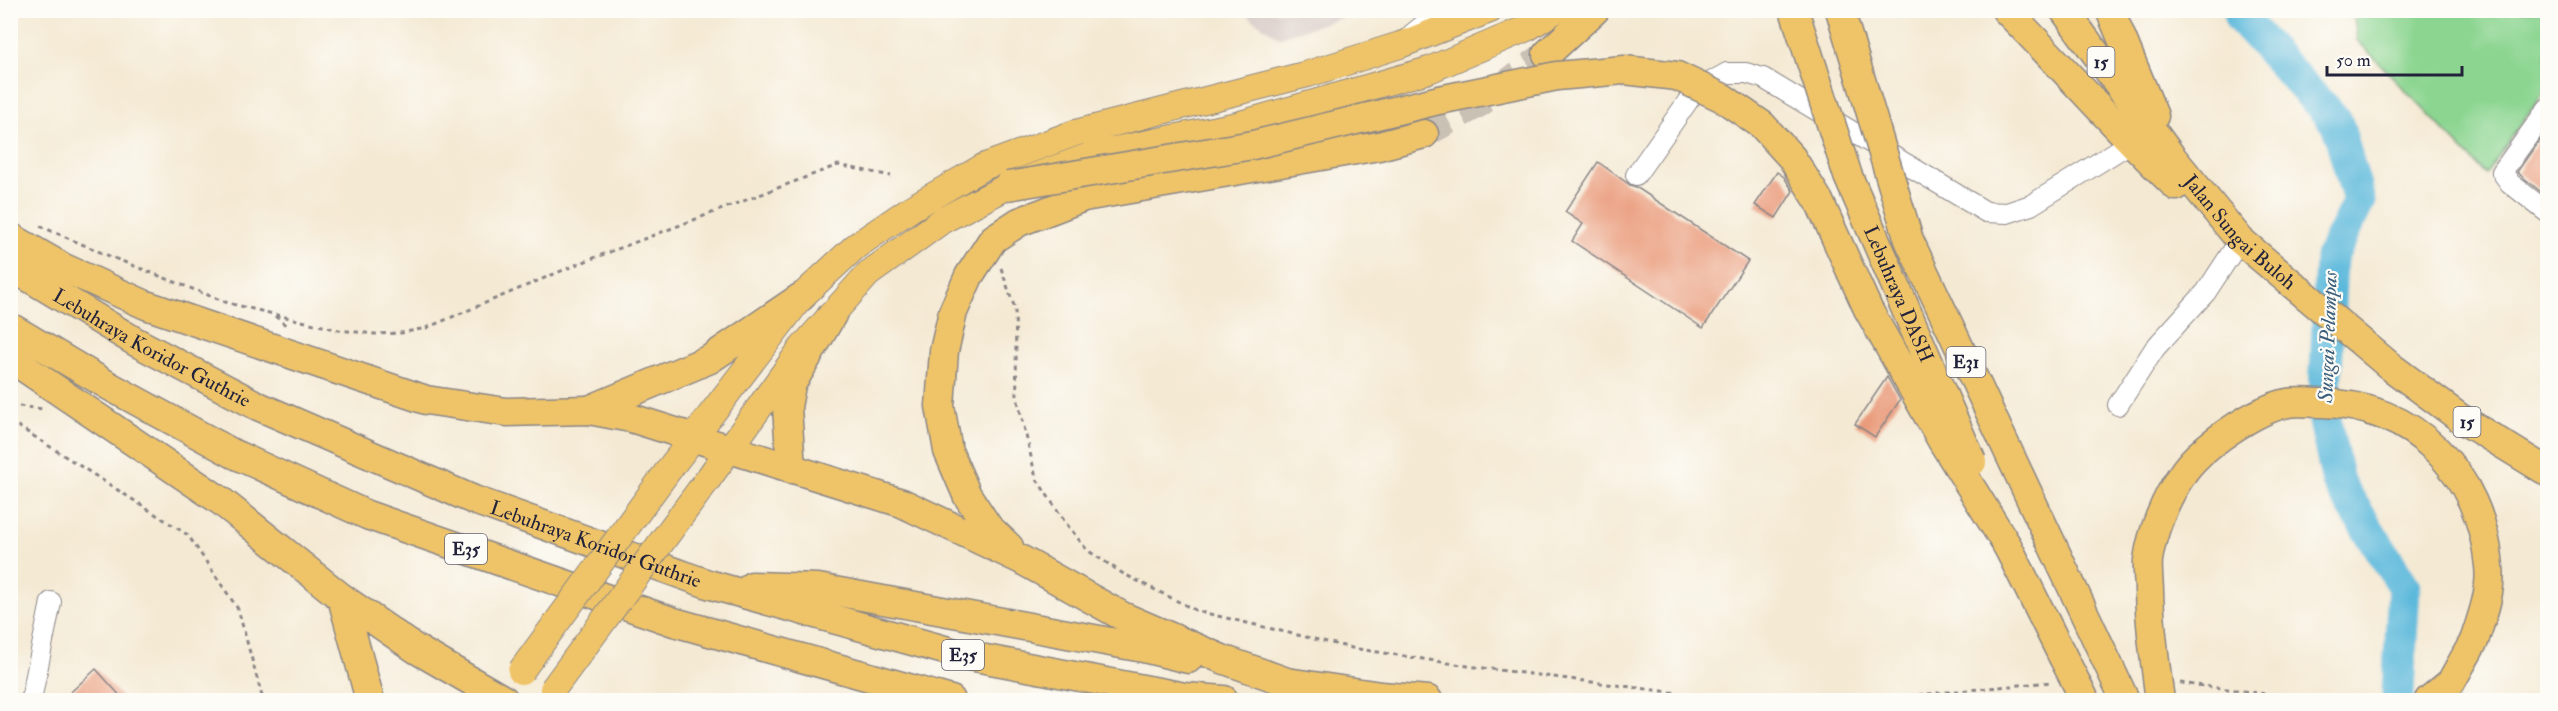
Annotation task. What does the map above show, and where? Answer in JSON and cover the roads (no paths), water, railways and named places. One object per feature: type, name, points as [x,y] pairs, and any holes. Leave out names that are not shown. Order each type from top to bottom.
[{"type":"highway","points":[[1547,54],[1595,10]]},
{"type":"highway","name":"Lebuhraya DASH","points":[[1794,10],[1848,176],[2008,547],[2085,700]]},
{"type":"highway","name":"Lebuhraya DASH","points":[[1840,10],[1909,240],[2125,700]]},
{"type":"highway","points":[[2006,10],[2042,45],[2130,143],[2179,189],[2210,204]]},
{"type":"highway","name":"Jalan Sungai Buloh","points":[[2064,10],[2171,156],[2249,248],[2391,368],[2460,418],[2547,472]]},
{"type":"highway","points":[[2110,10],[2171,156]]},
{"type":"highway","points":[[1008,186],[1253,145],[1439,100],[1557,76],[1624,70],[1677,76],[1723,98],[1762,125],[1792,158],[1819,201],[1868,309],[1941,440],[2008,547]]},
{"type":"highway","points":[[1020,559],[988,526],[967,495],[948,451],[940,406],[944,351],[953,312],[969,276],[993,239],[1019,222],[1084,197],[1379,146],[1424,134]]},
{"type":"highway","points":[[21,230],[62,267],[146,305],[426,400],[506,412],[589,410],[631,418],[903,503],[1020,559],[1122,616],[1222,659],[1287,682]]},
{"type":"highway","name":"Lebuhraya Koridor Guthrie","points":[[10,266],[136,342],[258,406],[474,500],[708,584],[959,654],[1185,697],[1224,700]]},
{"type":"highway","points":[[589,410],[710,359],[801,297]]},
{"type":"highway","points":[[791,469],[787,407],[791,385],[832,315]]},
{"type":"highway","name":"E35","points":[[10,327],[111,387],[234,454],[367,515],[674,622],[951,700]]},
{"type":"highway","points":[[10,358],[221,501],[342,598],[416,649],[501,700]]},
{"type":"highway","points":[[2160,700],[2150,613],[2148,561],[2158,521],[2181,474],[2210,445],[2248,419],[2288,403],[2332,404],[2374,411],[2412,428],[2444,459],[2471,494],[2483,533],[2490,568],[2485,608],[2474,641],[2451,682],[2429,700]]},
{"type":"highway","points":[[708,584],[818,588],[1143,648],[1287,682],[1381,696],[1428,700]]},
{"type":"highway","points":[[342,598],[370,700]]},
{"type":"main road","points":[[501,700],[693,437],[801,297],[856,246],[912,208],[983,167],[1075,133],[1308,74],[1400,45],[1490,10]]},
{"type":"main road","points":[[549,695],[802,348],[868,274],[907,244],[943,220],[1008,186],[1095,154],[1237,125],[1429,70],[1527,28],[1556,10]]},
{"type":"street","points":[[1400,45],[1442,10]]},
{"type":"street","points":[[1636,175],[1695,91],[1727,73],[1746,73],[1763,78],[1986,212],[2007,213],[2031,205],[2130,143]]},
{"type":"street","points":[[2547,108],[2502,172],[2510,183],[2547,213]]},
{"type":"street","points":[[2118,405],[2155,348],[2249,248]]},
{"type":"street","points":[[31,700],[51,602]]},
{"type":"waterway","name":"Sungai Pelampas","points":[[2239,10],[2240,17],[2337,123],[2359,201],[2331,258],[2324,416],[2338,482],[2404,587],[2398,691]]},
{"type":"tunnel","points":[[1424,134],[1480,103],[1547,54]]}]
